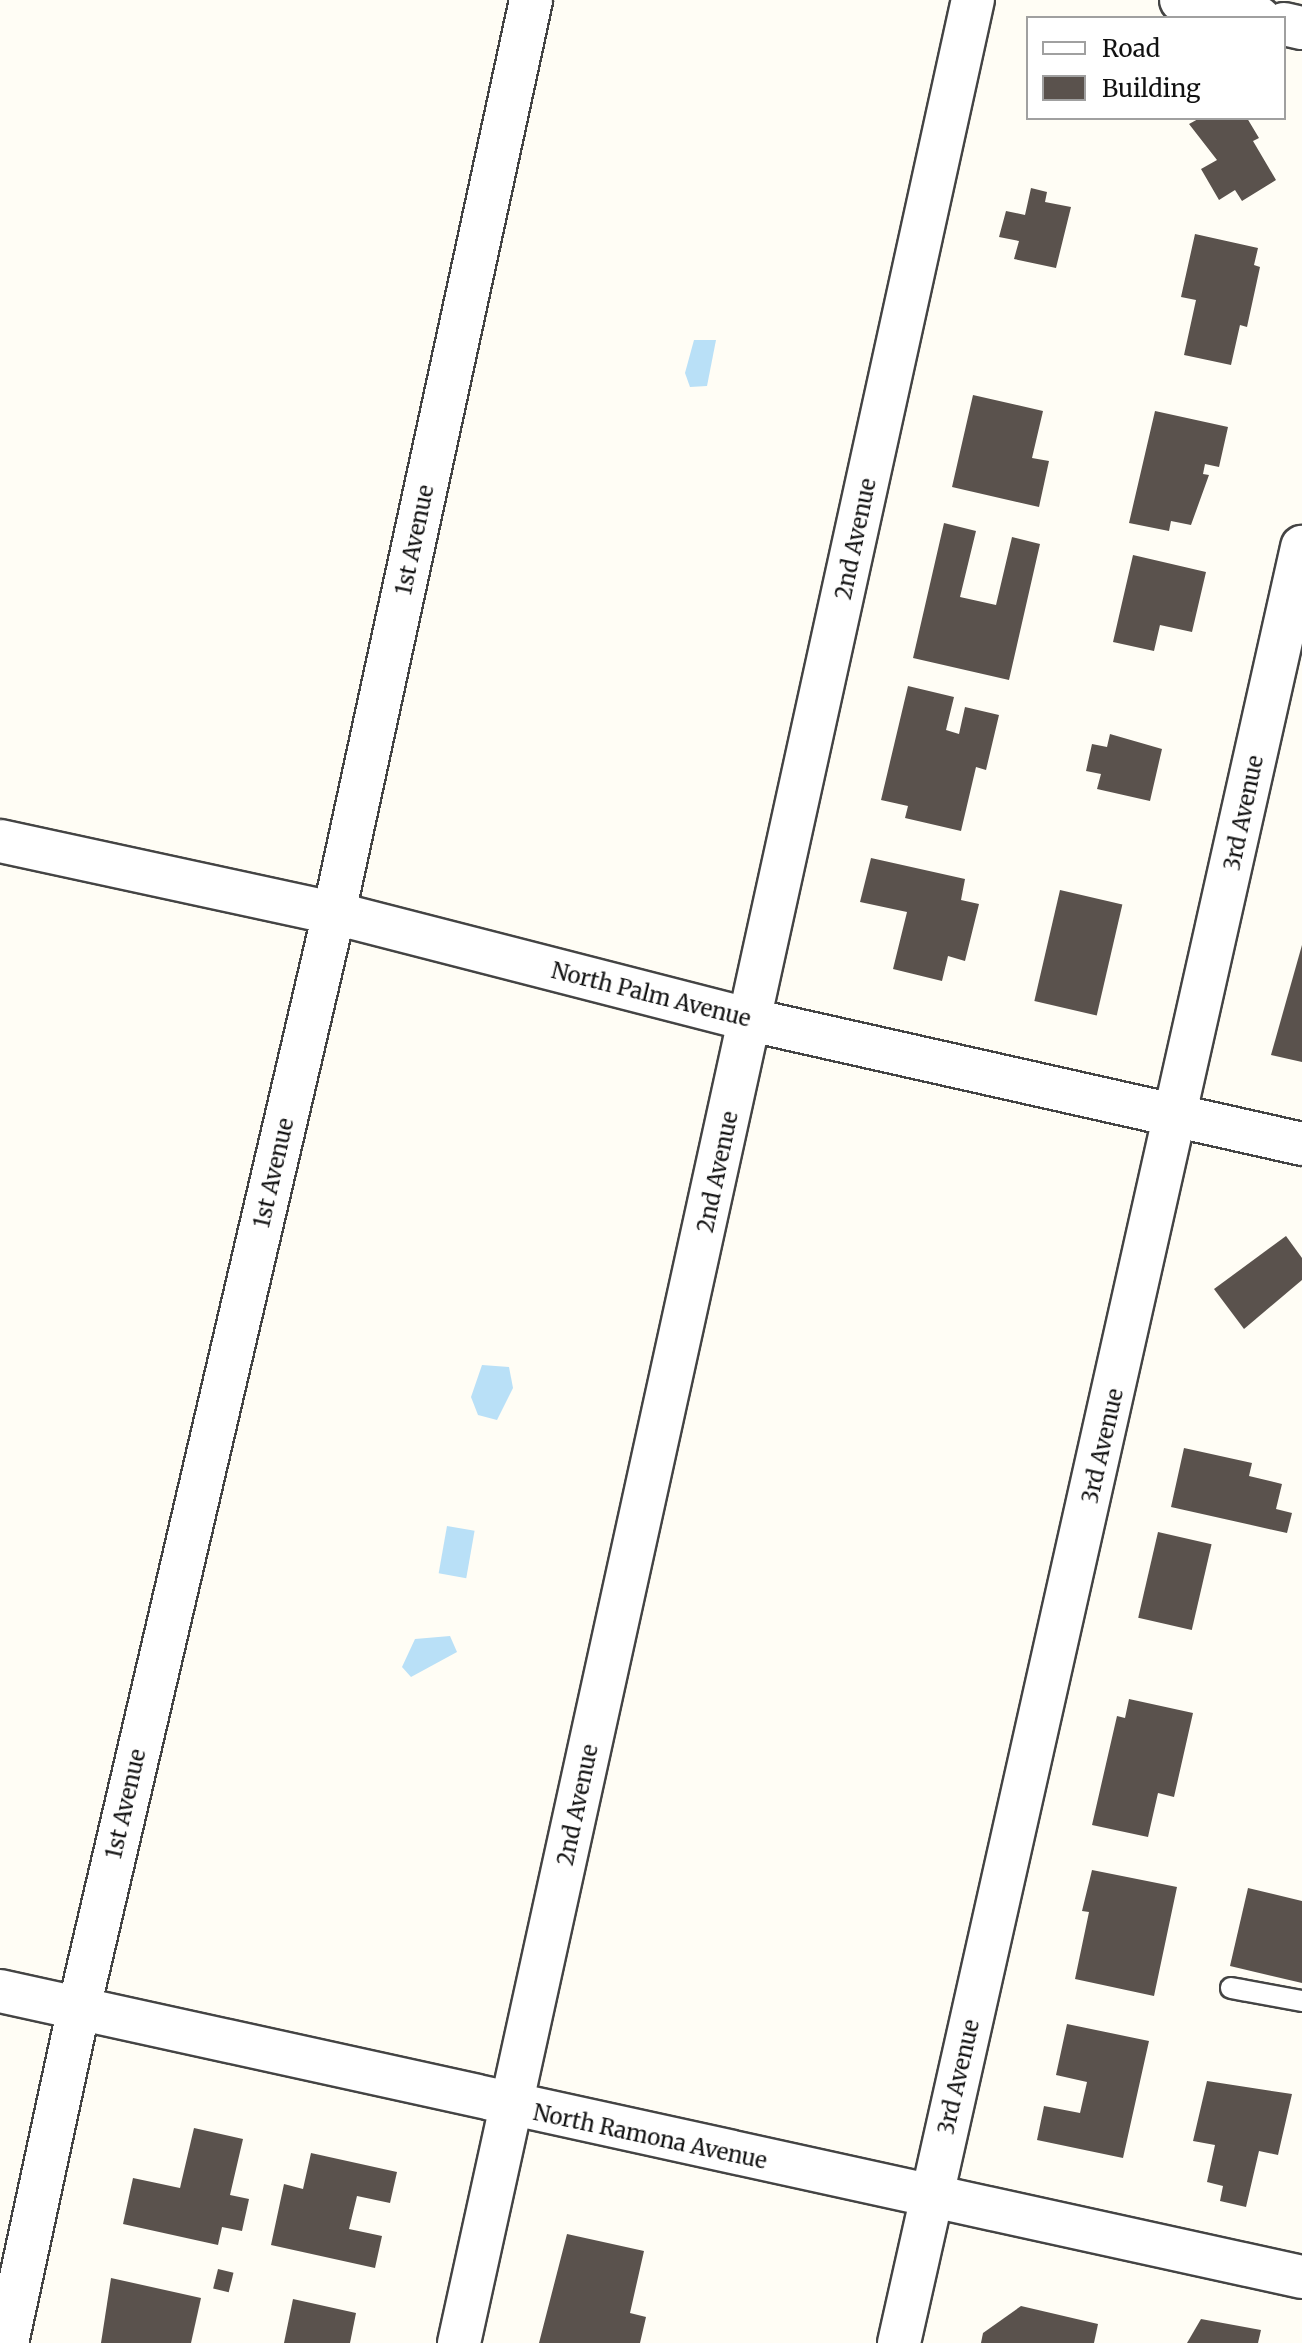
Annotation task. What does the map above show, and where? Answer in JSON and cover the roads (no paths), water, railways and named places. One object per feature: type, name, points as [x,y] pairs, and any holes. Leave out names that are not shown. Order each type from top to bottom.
[{"type":"street","name":"1st Avenue","points":[[7,2343],[79,2008],[334,913],[531,0]]},
{"type":"street","name":"2nd Avenue","points":[[459,2343],[973,0]]},
{"type":"street","points":[[1181,0],[1250,16]]},
{"type":"street","name":"3rd Avenue","points":[[899,2343],[1177,1118],[1302,547]]},
{"type":"street","name":"North Palm Avenue","points":[[0,841],[334,913],[751,1020],[1302,1144]]},
{"type":"street","name":"North Ramona Avenue","points":[[0,1991],[512,2106],[1302,2277]]},
{"type":"lane","points":[[1231,1988],[1302,2001]]},
{"type":"water","points":[[694,340],[716,340],[707,386],[690,387],[685,373]]},
{"type":"water","points":[[482,1365],[509,1367],[513,1388],[497,1420],[478,1415],[471,1397]]},
{"type":"water","points":[[447,1526],[475,1531],[466,1578],[439,1573]]},
{"type":"water","points":[[450,1636],[457,1652],[411,1677],[402,1667],[415,1639]]}]
